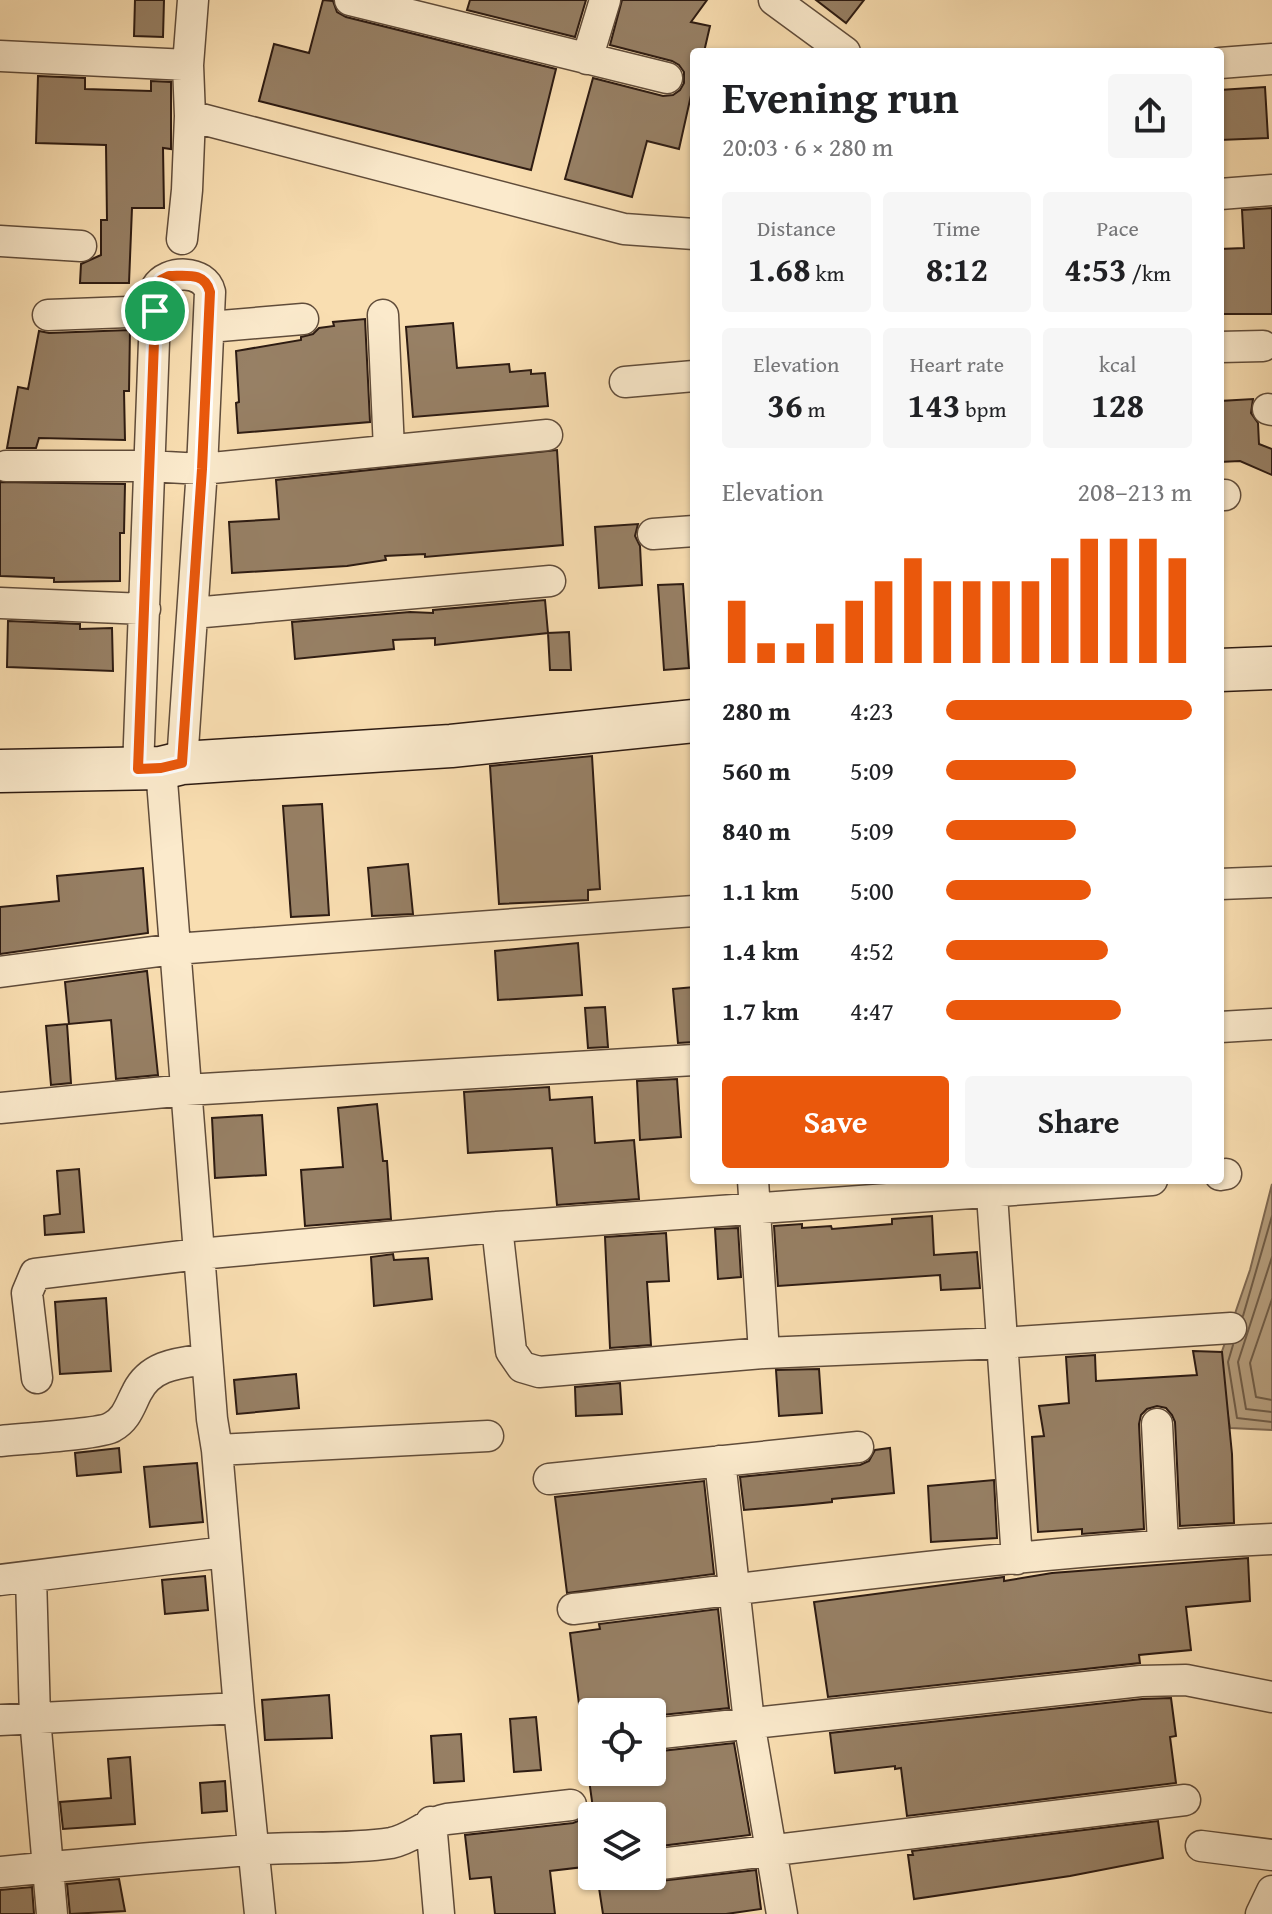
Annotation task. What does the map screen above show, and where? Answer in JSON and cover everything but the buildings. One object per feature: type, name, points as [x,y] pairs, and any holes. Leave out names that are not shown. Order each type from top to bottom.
[{"type":"street","points":[[182,239],[193,0]]},
{"type":"street","points":[[350,0],[458,13],[587,59],[667,78]]},
{"type":"street","points":[[587,59],[605,0]]},
{"type":"street","points":[[774,0],[840,48]]},
{"type":"street","points":[[0,56],[188,65]]},
{"type":"street","points":[[1224,63],[1272,59]]},
{"type":"street","points":[[190,116],[624,229],[690,234]]},
{"type":"street","points":[[1224,194],[1272,190]]},
{"type":"street","points":[[0,241],[81,246]]},
{"type":"street","points":[[160,767],[185,712],[193,613],[210,292],[208,283],[199,276],[169,276],[161,280],[156,288],[140,714],[160,767],[212,1419],[260,1914]]},
{"type":"street","points":[[48,315],[155,311]]},
{"type":"street","points":[[383,315],[389,450]]},
{"type":"street","points":[[209,327],[303,319]]},
{"type":"street","points":[[1224,347],[1263,346]]},
{"type":"street","points":[[625,382],[690,376]]},
{"type":"street","points":[[6,466],[202,469],[547,435]]},
{"type":"street","points":[[653,534],[690,531]]},
{"type":"street","points":[[193,613],[550,581]]},
{"type":"street","points":[[0,603],[145,609]]},
{"type":"street","points":[[1224,670],[1272,668]]},
{"type":"street","points":[[140,714],[185,712]]},
{"type":"street","points":[[0,771],[160,767],[451,746],[690,721]]},
{"type":"street","points":[[1224,884],[1272,882]]},
{"type":"street","points":[[0,972],[175,949],[690,911]]},
{"type":"street","points":[[1224,1027],[1272,1024]]},
{"type":"street","points":[[0,1108],[186,1090],[690,1060]]},
{"type":"street","points":[[37,1378],[13,1295],[35,1274],[199,1254],[497,1227],[580,1223],[754,1194],[1045,1184]]},
{"type":"street","points":[[991,1186],[1017,1559]]},
{"type":"street","points":[[754,1194],[764,1353]]},
{"type":"street","points":[[497,1227],[511,1351],[522,1367],[539,1372],[764,1353],[1002,1343],[1231,1328]]},
{"type":"street","points":[[0,1441],[111,1428],[129,1412],[137,1391],[147,1377],[169,1365],[207,1359]]},
{"type":"street","points":[[1157,1424],[1163,1544]]},
{"type":"street","points":[[217,1450],[488,1436]]},
{"type":"street","points":[[549,1479],[858,1447]]},
{"type":"street","points":[[720,1461],[749,1722],[782,1914]]},
{"type":"street","points":[[573,1609],[1163,1544],[1272,1539]]},
{"type":"street","points":[[0,1580],[225,1552]]},
{"type":"street","points":[[31,1577],[35,1718],[52,1914]]},
{"type":"street","points":[[666,1732],[1141,1681],[1186,1680],[1272,1697]]},
{"type":"street","points":[[0,1720],[239,1708]]},
{"type":"street","points":[[666,1863],[1185,1800]]},
{"type":"street","points":[[0,1872],[254,1849],[342,1848],[395,1842],[412,1836],[431,1822],[571,1805]]},
{"type":"street","points":[[431,1822],[439,1914]]},
{"type":"street","points":[[1201,1846],[1272,1855]]},
{"type":"street","points":[[1261,1914],[1272,1891]]},
{"type":"water","points":[[1272,1184],[1272,1430],[1230,1428],[1219,1360],[1250,1270]]},
{"type":"route","points":[[169,276],[199,276],[208,283],[202,469],[182,763],[138,769],[148,466],[155,311],[156,288],[161,280],[169,276]]}]
